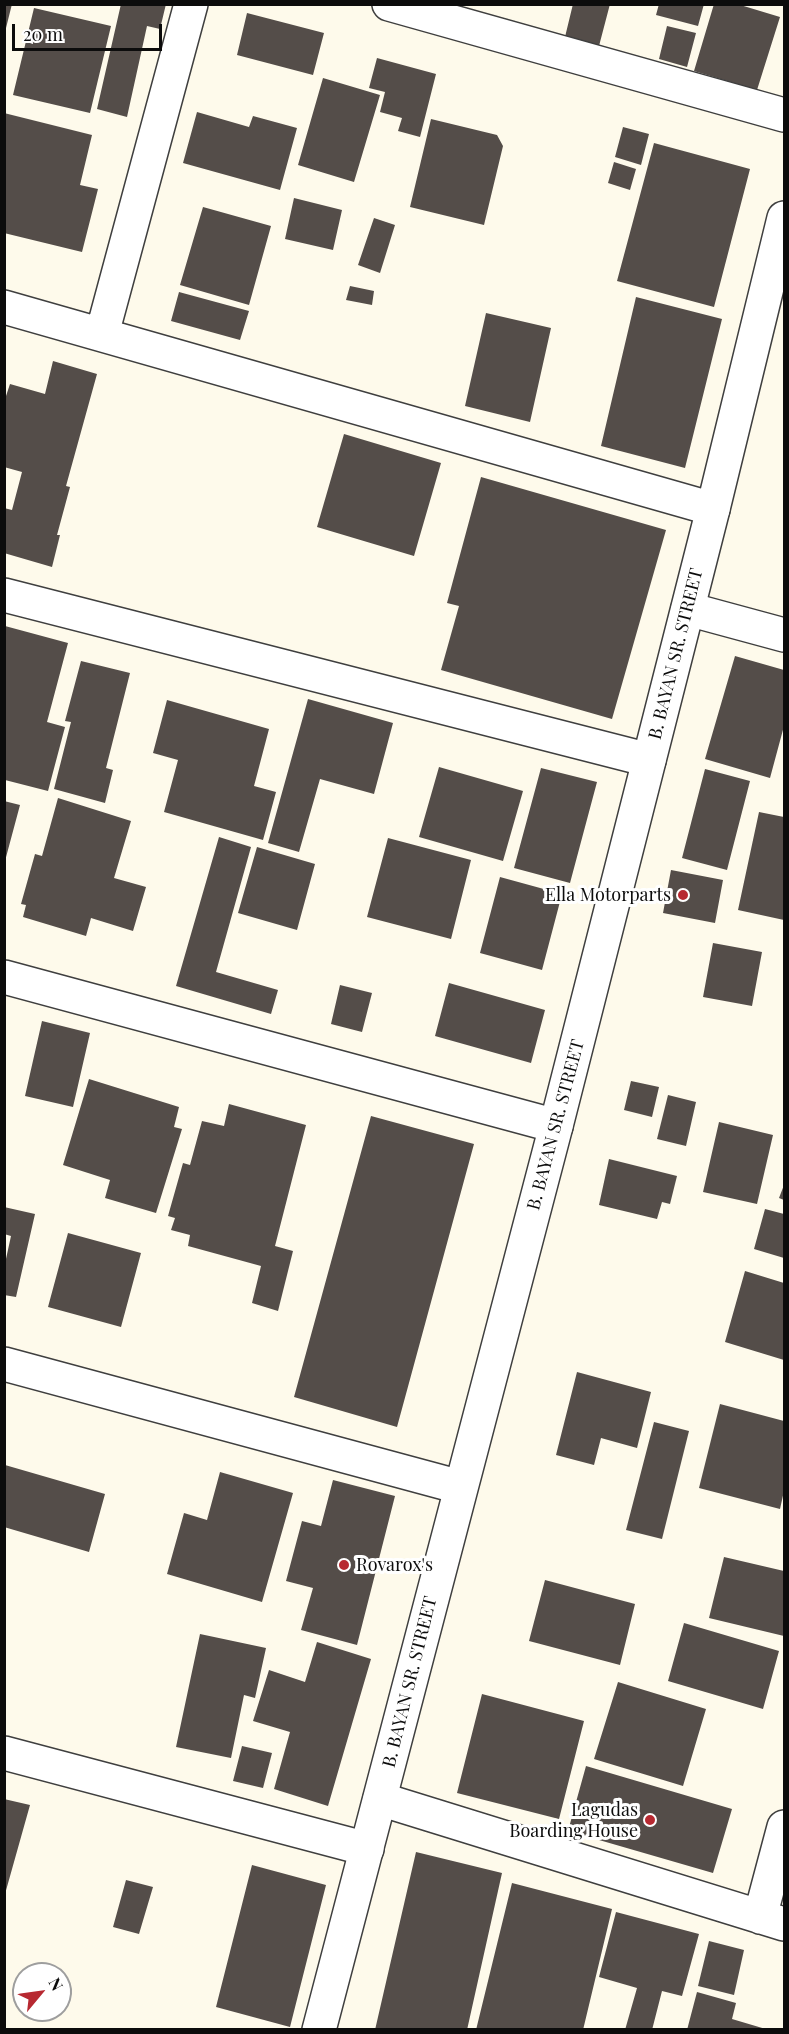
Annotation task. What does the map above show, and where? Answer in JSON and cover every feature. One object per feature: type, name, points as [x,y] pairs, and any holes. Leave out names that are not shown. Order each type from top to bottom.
[{"type":"street","points":[[102,334],[191,4]]},
{"type":"street","points":[[388,4],[784,115]]},
{"type":"street","name":"B. BAYAN SR. STREET","points":[[319,2030],[556,1126],[688,609],[784,218]]},
{"type":"street","points":[[4,307],[713,509]]},
{"type":"street","points":[[4,595],[649,760]]},
{"type":"street","points":[[688,609],[784,635]]},
{"type":"street","points":[[4,976],[556,1126]]},
{"type":"street","points":[[4,1364],[460,1487]]},
{"type":"street","points":[[4,1753],[367,1849]]},
{"type":"street","points":[[380,1799],[772,1920],[784,1827]]},
{"type":"building","points":[[4,4],[12,4],[5,32],[4,32]]},
{"type":"building","points":[[121,4],[166,4],[160,29],[147,26],[127,117],[97,109]]},
{"type":"building","points":[[573,4],[610,4],[599,46],[565,37]]},
{"type":"building","points":[[659,4],[704,4],[698,26],[656,15]]},
{"type":"building","points":[[714,4],[737,4],[780,17],[757,90],[694,71]]},
{"type":"building","points":[[34,8],[111,26],[90,113],[13,95]]},
{"type":"building","points":[[247,13],[324,33],[313,75],[237,55]]},
{"type":"building","points":[[667,26],[696,33],[687,67],[659,59]]},
{"type":"building","points":[[377,58],[436,74],[420,137],[398,131],[402,118],[380,112],[385,92],[369,88]]},
{"type":"building","points":[[323,78],[380,95],[354,182],[298,165]]},
{"type":"building","points":[[197,112],[249,127],[253,116],[297,128],[280,190],[183,163]]},
{"type":"building","points":[[4,113],[92,135],[80,185],[98,189],[82,252],[4,233]]},
{"type":"building","points":[[431,119],[497,135],[503,146],[484,225],[410,207]]},
{"type":"building","points":[[623,127],[649,134],[641,165],[615,157]]},
{"type":"building","points":[[654,143],[750,169],[714,307],[617,281]]},
{"type":"building","points":[[614,162],[636,169],[630,190],[608,183]]},
{"type":"building","points":[[294,198],[342,210],[333,250],[285,239]]},
{"type":"building","points":[[203,207],[271,226],[249,305],[180,285]]},
{"type":"building","points":[[374,218],[395,225],[380,273],[358,265]]},
{"type":"building","points":[[350,286],[374,291],[372,305],[346,300]]},
{"type":"building","points":[[179,292],[249,311],[240,340],[171,321]]},
{"type":"building","points":[[636,297],[722,319],[685,468],[601,446]]},
{"type":"building","points":[[486,313],[551,328],[530,422],[465,406]]},
{"type":"building","points":[[53,361],[97,374],[66,486],[70,487],[57,535],[60,535],[52,567],[4,553],[4,508],[12,510],[22,472],[4,467],[4,402],[10,384],[45,394]]},
{"type":"building","points":[[344,434],[441,463],[414,556],[317,527]]},
{"type":"building","points":[[481,477],[666,530],[612,719],[441,670],[459,606],[447,603]]},
{"type":"building","points":[[5,626],[68,643],[47,722],[65,727],[48,791],[5,780]]},
{"type":"building","points":[[735,656],[784,670],[784,726],[770,778],[705,759]]},
{"type":"building","points":[[81,661],[130,673],[106,768],[113,770],[105,803],[54,789],[71,722],[65,721]]},
{"type":"building","points":[[308,699],[393,723],[374,794],[320,779],[299,852],[268,843]]},
{"type":"building","points":[[167,700],[269,729],[254,786],[276,792],[263,840],[164,812],[178,760],[153,753]]},
{"type":"building","points":[[439,767],[523,791],[503,861],[419,837]]},
{"type":"building","points":[[541,768],[597,782],[570,883],[514,868]]},
{"type":"building","points":[[705,769],[750,781],[727,870],[682,858]]},
{"type":"building","points":[[58,798],[131,821],[114,878],[146,887],[133,931],[91,918],[86,936],[23,917],[26,905],[21,904],[35,854],[42,856]]},
{"type":"building","points":[[4,801],[20,805],[5,861],[4,861]]},
{"type":"building","points":[[759,812],[784,817],[784,920],[738,910]]},
{"type":"building","points":[[219,837],[251,847],[216,972],[278,990],[271,1014],[176,986]]},
{"type":"building","points":[[388,838],[471,860],[451,939],[367,917]]},
{"type":"building","points":[[257,847],[315,864],[297,930],[238,913]]},
{"type":"building","points":[[671,870],[723,880],[715,923],[663,913]]},
{"type":"building","points":[[500,877],[562,894],[542,970],[480,953]]},
{"type":"building","points":[[713,943],[762,952],[752,1006],[703,997]]},
{"type":"building","points":[[449,983],[545,1010],[531,1063],[435,1036]]},
{"type":"building","points":[[340,985],[372,993],[362,1032],[331,1024]]},
{"type":"building","points":[[42,1021],[90,1033],[73,1107],[25,1096]]},
{"type":"building","points":[[89,1079],[179,1107],[174,1127],[182,1129],[156,1213],[105,1198],[110,1180],[63,1165]]},
{"type":"building","points":[[631,1081],[659,1087],[652,1117],[624,1110]]},
{"type":"building","points":[[668,1095],[696,1102],[686,1146],[657,1139]]},
{"type":"building","points":[[229,1104],[306,1125],[275,1246],[293,1251],[278,1311],[252,1303],[261,1266],[188,1246],[190,1235],[171,1230],[175,1218],[168,1216],[183,1163],[190,1165],[202,1121],[224,1126]]},
{"type":"building","points":[[371,1116],[474,1144],[397,1427],[294,1397]]},
{"type":"building","points":[[719,1122],[773,1135],[757,1204],[703,1192]]},
{"type":"building","points":[[609,1159],[677,1176],[670,1204],[662,1202],[657,1219],[599,1205]]},
{"type":"building","points":[[784,1185],[784,1200],[779,1198]]},
{"type":"building","points":[[4,1207],[35,1214],[16,1297],[4,1295],[4,1268],[11,1236],[4,1234]]},
{"type":"building","points":[[765,1209],[784,1214],[784,1258],[754,1249]]},
{"type":"building","points":[[68,1233],[141,1253],[121,1327],[48,1307]]},
{"type":"building","points":[[745,1271],[784,1283],[784,1360],[725,1342]]},
{"type":"building","points":[[577,1372],[651,1392],[637,1448],[601,1438],[594,1465],[556,1455]]},
{"type":"building","points":[[720,1404],[784,1421],[784,1491],[780,1509],[699,1488]]},
{"type":"building","points":[[654,1422],[689,1431],[662,1539],[626,1530]]},
{"type":"building","points":[[5,1465],[105,1494],[89,1552],[4,1527]]},
{"type":"building","points":[[220,1472],[293,1493],[262,1602],[167,1574],[184,1513],[207,1520]]},
{"type":"building","points":[[333,1480],[395,1496],[357,1645],[301,1630],[313,1588],[286,1581],[302,1521],[321,1526]]},
{"type":"building","points":[[724,1557],[784,1571],[784,1636],[709,1618]]},
{"type":"building","points":[[545,1580],[635,1604],[620,1665],[529,1641]]},
{"type":"building","points":[[684,1623],[779,1651],[763,1709],[668,1681]]},
{"type":"building","points":[[200,1634],[266,1648],[255,1698],[244,1695],[231,1758],[176,1747]]},
{"type":"building","points":[[317,1642],[371,1659],[328,1806],[274,1789],[290,1732],[253,1721],[269,1670],[305,1682]]},
{"type":"building","points":[[618,1682],[706,1709],[683,1786],[594,1759]]},
{"type":"building","points":[[482,1694],[584,1721],[559,1819],[457,1793]]},
{"type":"building","points":[[242,1746],[272,1753],[263,1788],[233,1781]]},
{"type":"building","name":"Lagudas Boarding House","points":[[586,1766],[732,1809],[713,1873],[568,1831]]},
{"type":"building","points":[[4,1799],[30,1805],[5,1894],[4,1893]]},
{"type":"building","points":[[416,1852],[502,1873],[467,2030],[375,2030]]},
{"type":"building","points":[[252,1865],[326,1885],[290,2027],[216,2007]]},
{"type":"building","points":[[126,1880],[153,1887],[139,1934],[113,1927]]},
{"type":"building","points":[[512,1883],[612,1909],[583,2030],[476,2030]]},
{"type":"building","points":[[616,1912],[699,1934],[682,1996],[662,1991],[652,2030],[625,2030],[637,1988],[599,1977]]},
{"type":"building","points":[[709,1941],[744,1950],[734,1995],[698,1986]]},
{"type":"building","points":[[697,1992],[736,2003],[732,2019],[769,2030],[687,2030]]},
{"type":"place","name":"Ella Motorparts","points":[[683,895]]},
{"type":"place","name":"Rovarox's","points":[[344,1565]]},
{"type":"place","name":"Lagudas Boarding House","points":[[650,1820]]}]
